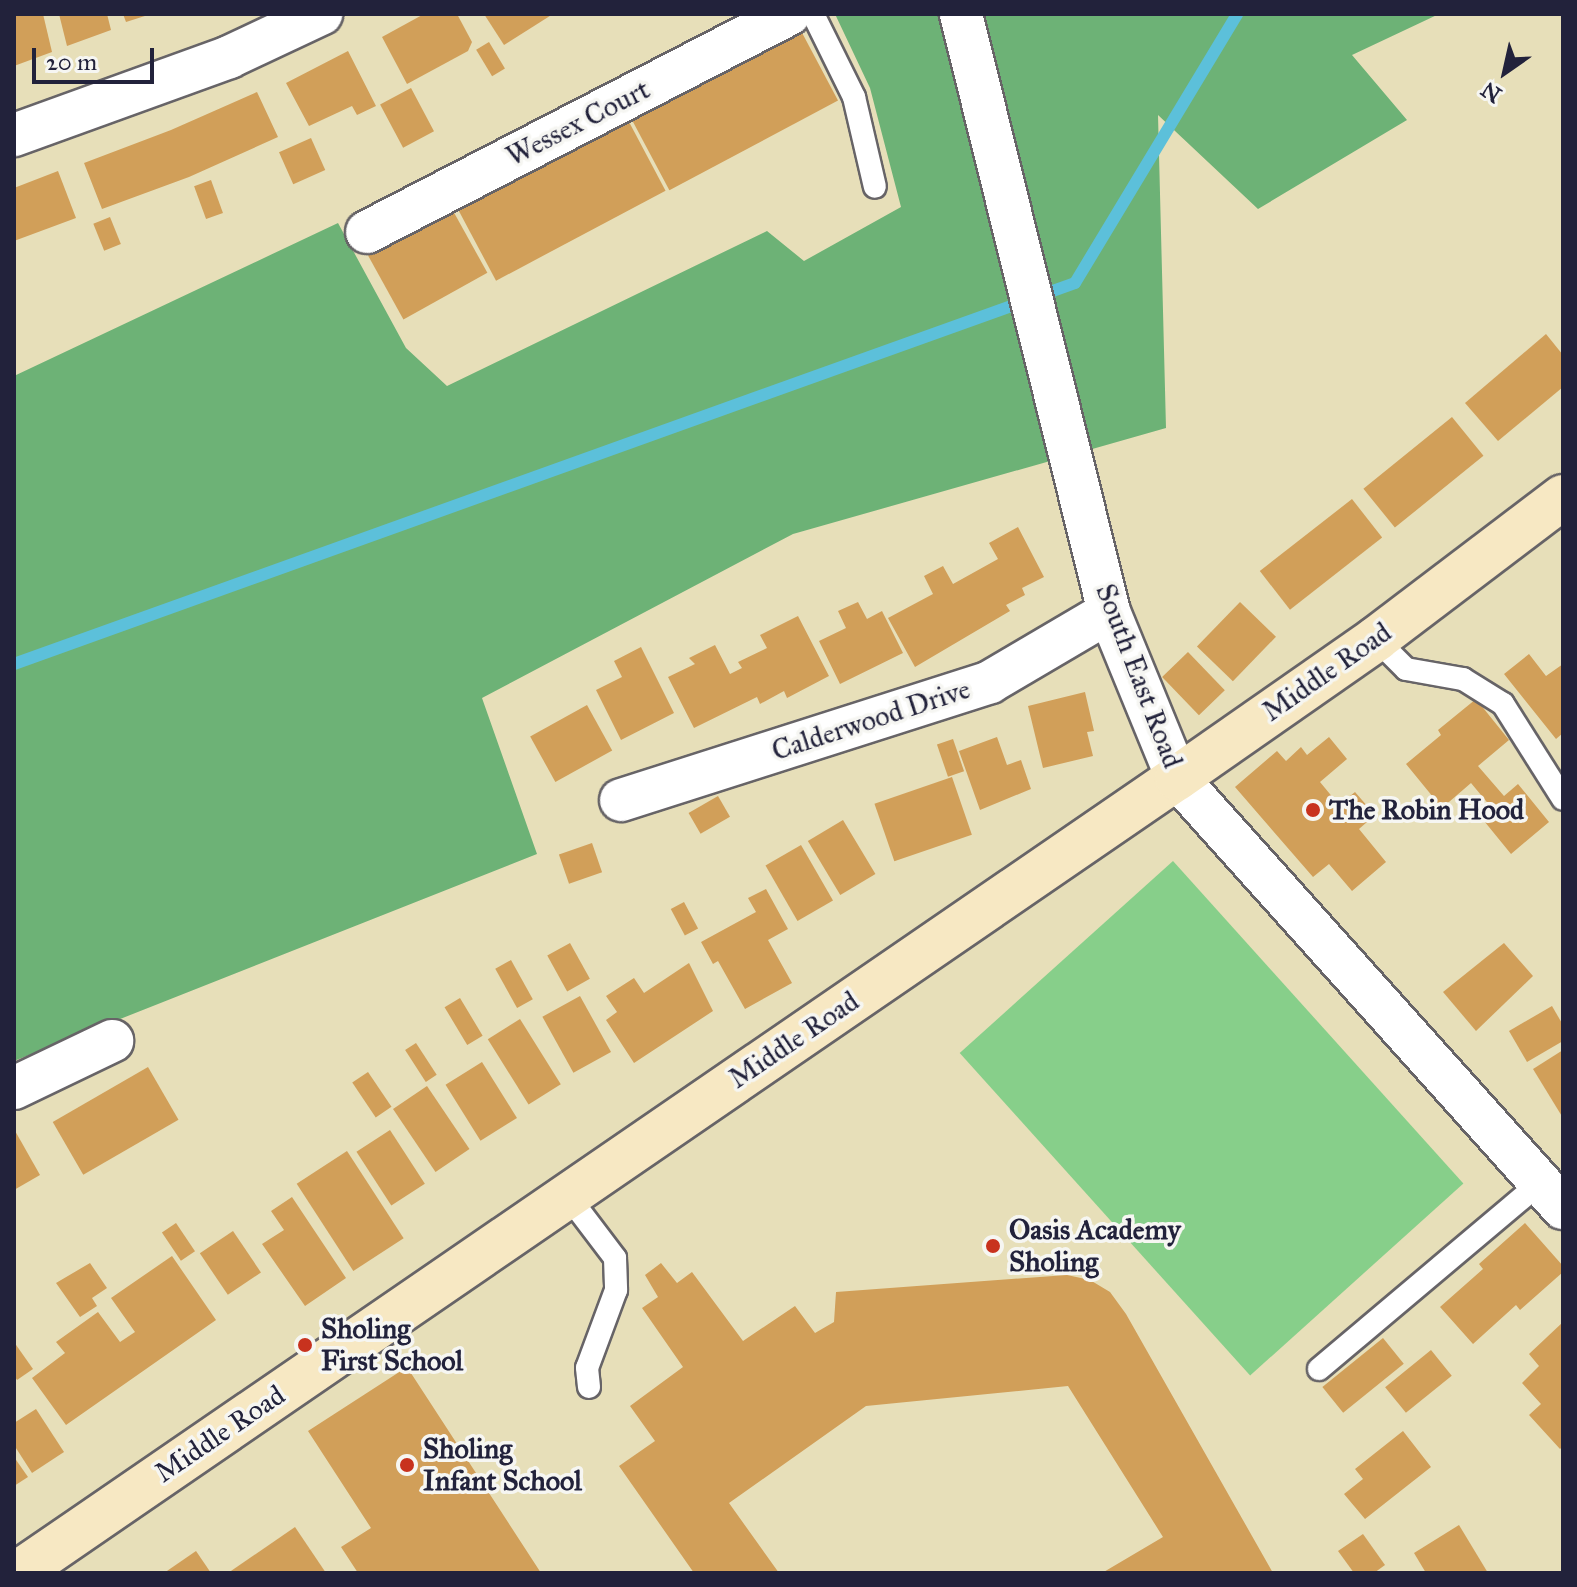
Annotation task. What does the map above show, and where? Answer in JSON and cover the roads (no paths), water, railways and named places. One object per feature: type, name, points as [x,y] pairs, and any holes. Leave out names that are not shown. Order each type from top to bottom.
[{"type":"street","points":[[14,135],[229,57],[321,14]]},
{"type":"street","name":"Wessex Court","points":[[367,232],[789,14]]},
{"type":"street","name":"South East Road","points":[[961,14],[1109,612],[1177,778],[1552,1196]]},
{"type":"street","name":"Middle Road","points":[[18,1573],[1177,778],[1376,639],[1563,497]]},
{"type":"street","name":"Calderwood Drive","points":[[621,800],[990,682],[1109,612]]},
{"type":"street","points":[[14,1088],[112,1041]]},
{"type":"lane","points":[[813,14],[854,97],[875,187]]},
{"type":"lane","points":[[1376,639],[1406,669],[1463,679],[1503,704],[1563,799]]},
{"type":"lane","points":[[568,1196],[615,1258],[616,1290],[587,1368],[589,1387]]},
{"type":"lane","points":[[1319,1369],[1552,1196]]},
{"type":"waterway","points":[[14,664],[1075,283],[1237,14]]},
{"type":"place","name":"The Robin Hood","points":[[1313,810]]},
{"type":"place","name":"Oasis Academy Sholing","points":[[993,1246]]},
{"type":"place","name":"Sholing First School","points":[[305,1345]]},
{"type":"place","name":"Sholing Infant School","points":[[407,1465]]}]
